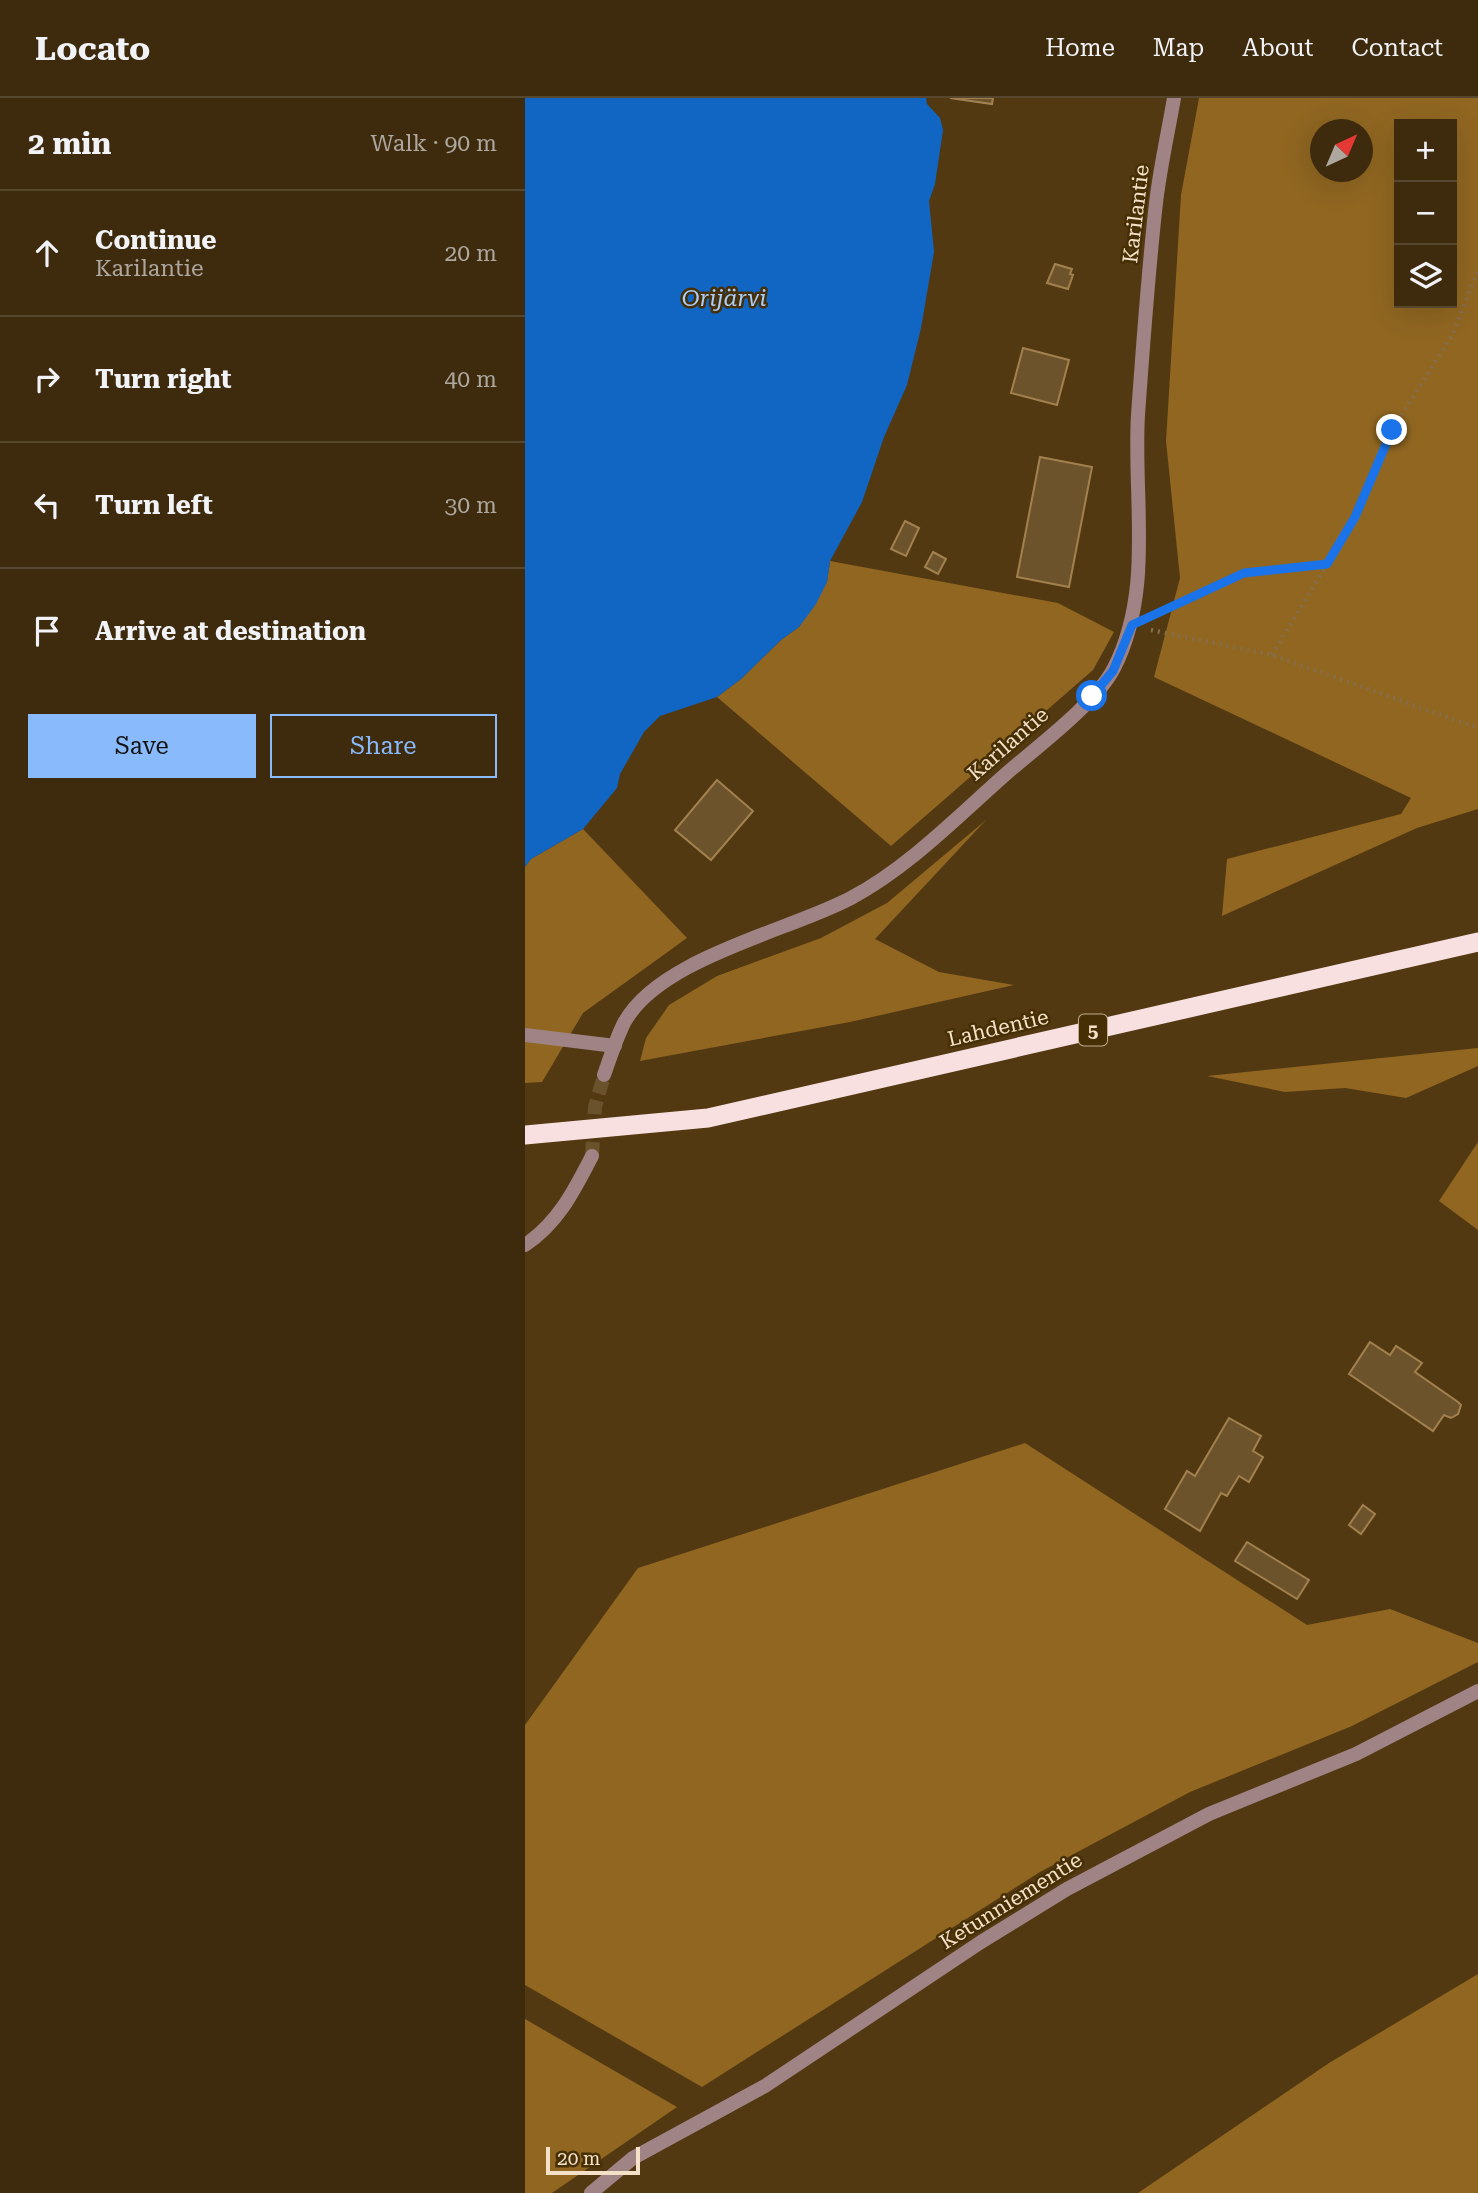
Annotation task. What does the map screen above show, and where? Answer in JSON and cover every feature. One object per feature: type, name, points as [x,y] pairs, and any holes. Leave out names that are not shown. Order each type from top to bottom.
[{"type":"highway","name":"Lahdentie","points":[[525,1135],[708,1118],[1478,942]]},
{"type":"street","name":"Karilantie","points":[[604,1076],[625,1021],[650,991],[723,950],[850,899],[892,873],[1061,727],[1113,671],[1132,625],[1139,568],[1139,405],[1156,201],[1174,98]]},
{"type":"street","points":[[525,1035],[615,1046]]},
{"type":"street","points":[[525,1245],[540,1235],[568,1203],[592,1157]]},
{"type":"street","name":"Ketunniementie","points":[[591,2193],[633,2158],[765,2086],[981,1942],[1067,1889],[1209,1814],[1356,1754],[1478,1691]]},
{"type":"path","points":[[1272,655],[1355,517],[1392,430],[1453,334],[1478,269]]},
{"type":"path","points":[[1132,625],[1244,573],[1327,564]]},
{"type":"path","points":[[1132,625],[1272,655],[1478,728]]},
{"type":"shaded area","points":[[1199,98],[1478,98],[1478,809],[1417,828],[1222,916],[1227,859],[1401,814],[1411,798],[1154,677],[1180,578],[1166,441],[1181,195]]},
{"type":"shaded area","points":[[830,561],[1058,603],[1114,632],[1093,670],[891,846],[717,697],[799,627],[827,582]]},
{"type":"shaded area","points":[[986,820],[875,939],[939,972],[1014,985],[850,1022],[640,1061],[646,1038],[669,1005],[717,976],[821,938],[887,903]]},
{"type":"shaded area","points":[[583,829],[687,938],[583,1013],[542,1082],[525,1083],[525,867],[531,859]]},
{"type":"shaded area","points":[[1478,1048],[1478,1066],[1406,1098],[1345,1088],[1285,1092],[1207,1076]]},
{"type":"shaded area","points":[[1478,1142],[1478,1230],[1439,1201]]},
{"type":"shaded area","points":[[1025,1443],[1307,1625],[1390,1609],[1478,1643],[1478,1662],[1352,1726],[1190,1792],[1040,1872],[702,2087],[525,1985],[525,1725],[638,1568]]},
{"type":"shaded area","points":[[1478,1974],[1478,2193],[1138,2193],[1329,2063]]},
{"type":"shaded area","points":[[525,2019],[677,2107],[552,2193],[525,2193]]},
{"type":"water","name":"Orijärvi","points":[[525,98],[926,98],[927,104],[940,118],[943,130],[935,184],[929,201],[934,252],[921,328],[907,385],[884,437],[862,502],[830,561],[827,582],[816,604],[799,627],[717,697],[660,716],[644,732],[620,774],[617,788],[583,829],[531,859],[525,867]]},
{"type":"building","points":[[950,98],[993,98],[992,104]]},
{"type":"building","points":[[1055,264],[1072,269],[1070,274],[1073,275],[1068,289],[1047,283]]},
{"type":"building","points":[[1023,348],[1069,360],[1057,405],[1011,393]]},
{"type":"building","points":[[1040,457],[1092,467],[1069,587],[1017,577]]},
{"type":"building","points":[[905,521],[919,528],[906,556],[891,549]]},
{"type":"building","points":[[933,552],[946,559],[938,574],[925,567]]},
{"type":"building","points":[[717,780],[753,811],[711,860],[675,830]]},
{"type":"building","points":[[1370,1342],[1390,1355],[1396,1346],[1422,1363],[1415,1372],[1458,1402],[1461,1405],[1458,1414],[1451,1418],[1444,1415],[1433,1431],[1349,1374]]},
{"type":"building","points":[[1229,1418],[1261,1436],[1253,1451],[1263,1457],[1249,1482],[1239,1476],[1227,1496],[1221,1493],[1200,1531],[1165,1509],[1187,1471],[1195,1476]]},
{"type":"building","points":[[1363,1505],[1375,1514],[1361,1534],[1349,1525]]},
{"type":"building","points":[[1247,1542],[1309,1580],[1297,1599],[1235,1561]]},
{"type":"tunnel","points":[[592,1156],[595,1107],[604,1075]]},
{"type":"route","points":[[1092,696],[1113,671],[1132,625],[1244,573],[1327,564],[1355,517],[1392,430]]}]
